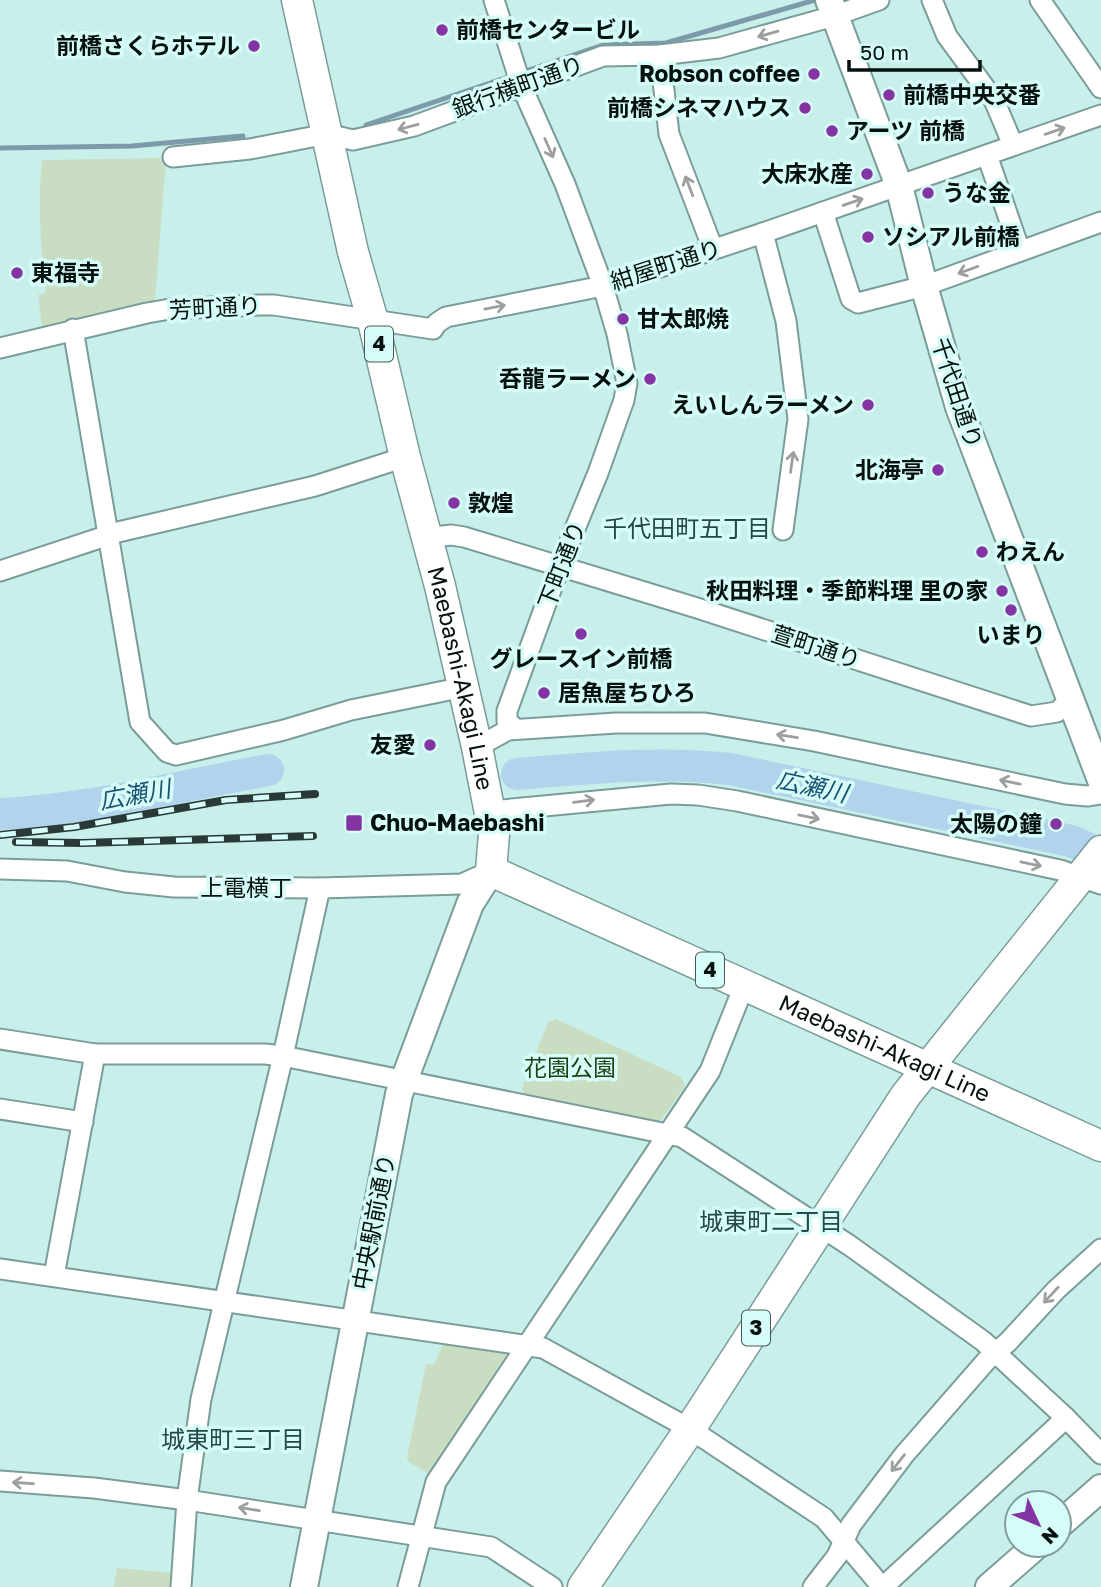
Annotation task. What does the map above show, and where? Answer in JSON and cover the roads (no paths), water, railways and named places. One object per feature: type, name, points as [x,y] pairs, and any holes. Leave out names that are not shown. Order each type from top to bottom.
[{"type":"main road","name":"Maebashi-Akagi Line","points":[[297,0],[353,252],[373,321],[478,747],[494,834],[491,872],[1101,1146]]},
{"type":"main road","name":"3","points":[[583,1587],[822,1228],[906,1095],[1093,870]]},
{"type":"street","points":[[494,0],[521,85],[565,184],[603,286]]},
{"type":"street","name":"銀行横町通り","points":[[173,157],[250,149],[327,134],[353,141],[414,126],[603,56],[660,55],[719,48],[831,8],[878,0]]},
{"type":"street","points":[[932,0],[947,36],[994,100],[1013,145]]},
{"type":"street","points":[[1040,0],[1101,88]]},
{"type":"street","name":"千代田通り","points":[[831,8],[899,186],[959,407],[1101,780]]},
{"type":"street","points":[[660,55],[669,134],[713,249]]},
{"type":"street","name":"紺屋町通り","points":[[433,329],[436,323],[446,317],[603,286],[1101,115]]},
{"type":"street","points":[[987,155],[1020,251]]},
{"type":"street","points":[[823,212],[851,299],[858,303],[924,286],[1101,222]]},
{"type":"street","points":[[763,233],[786,321],[798,419],[783,530]]},
{"type":"street","name":"下町通り","points":[[507,711],[559,565],[598,473],[624,400],[627,383],[603,286]]},
{"type":"street","name":"芳町通り","points":[[0,348],[73,329],[170,309],[259,305],[433,329]]},
{"type":"street","points":[[73,329],[140,722],[171,755],[284,730],[351,710],[464,687]]},
{"type":"street","points":[[0,572],[107,535],[315,486],[405,457]]},
{"type":"street","name":"萱町通り","points":[[427,538],[444,535],[464,537],[1031,716],[1057,712],[1069,701]]},
{"type":"street","points":[[471,718],[507,711],[507,721],[516,729]]},
{"type":"street","points":[[478,747],[500,732],[516,729],[616,723],[705,723],[814,741],[1065,794],[1101,794]]},
{"type":"street","points":[[491,811],[641,796],[698,795],[905,837],[1093,870]]},
{"type":"street","name":"上電横丁","points":[[0,869],[67,871],[125,883],[174,887],[320,888],[462,884],[491,872]]},
{"type":"street","name":"中央駅前通り","points":[[304,1587],[403,1080],[470,904],[491,872]]},
{"type":"street","points":[[181,1587],[187,1500],[201,1399],[320,888]]},
{"type":"street","points":[[408,1587],[436,1482],[710,1071],[744,986]]},
{"type":"street","points":[[0,1039],[95,1054],[283,1056],[682,1137],[918,1293],[996,1352],[1101,1454]]},
{"type":"street","points":[[54,1276],[95,1054]]},
{"type":"street","points":[[0,1109],[83,1122]]},
{"type":"street","points":[[813,1587],[837,1556],[851,1525],[904,1455],[996,1352],[1056,1290],[1101,1249]]},
{"type":"street","points":[[0,1269],[543,1348],[690,1429],[824,1518],[883,1587],[1066,1418]]},
{"type":"street","points":[[0,1481],[94,1488],[187,1500],[491,1547],[552,1587]]},
{"type":"street","points":[[1073,1513],[1101,1488]]},
{"type":"street","points":[[989,1587],[1021,1559]]},
{"type":"waterway","points":[[366,125],[603,45],[666,43],[815,0]]},
{"type":"waterway","points":[[0,148],[132,146],[243,136]]},
{"type":"waterway","name":"広瀬川","points":[[517,774],[650,765],[730,769],[1071,841],[1101,854]]},
{"type":"waterway","name":"広瀬川","points":[[0,814],[101,803],[268,770]]},
{"type":"railway","points":[[0,835],[74,827],[226,800],[315,794]]},
{"type":"railway","points":[[16,842],[83,843],[313,836]]},
{"type":"place","name":"前橋センタービル","points":[[442,30]]},
{"type":"place","name":"前橋さくらホテル","points":[[254,46]]},
{"type":"place","name":"Robson coffee","points":[[814,74]]},
{"type":"place","name":"前橋中央交番","points":[[889,95]]},
{"type":"place","name":"前橋シネマハウス","points":[[805,108]]},
{"type":"place","name":"アーツ 前橋","points":[[832,131]]},
{"type":"place","name":"大床水産","points":[[867,174]]},
{"type":"place","name":"うな金","points":[[928,193]]},
{"type":"place","name":"ソシアル前橋","points":[[868,237]]},
{"type":"place","name":"東福寺","points":[[17,273]]},
{"type":"place","name":"甘太郎焼","points":[[623,319]]},
{"type":"place","name":"呑龍ラーメン","points":[[650,379]]},
{"type":"place","name":"えいしんラーメン","points":[[868,405]]},
{"type":"place","name":"北海亭","points":[[938,470]]},
{"type":"place","name":"敦煌","points":[[454,503]]},
{"type":"place","name":"わえん","points":[[982,552]]},
{"type":"place","name":"秋田料理・季節料理 里の家","points":[[1002,591]]},
{"type":"place","name":"いまり","points":[[1011,610]]},
{"type":"place","name":"グレースイン前橋","points":[[581,634]]},
{"type":"place","name":"居魚屋ちひろ","points":[[544,693]]},
{"type":"place","name":"友愛","points":[[430,745]]},
{"type":"place","name":"Chuo-Maebashi","points":[[354,823]]},
{"type":"place","name":"太陽の鐘","points":[[1056,824]]},
{"type":"district","name":"千代田町五丁目","points":[[687,529]]},
{"type":"district","name":"城東町二丁目","points":[[771,1222]]},
{"type":"district","name":"城東町三丁目","points":[[233,1440]]},
{"type":"park label","name":"花園公園","points":[[570,1068]]}]
